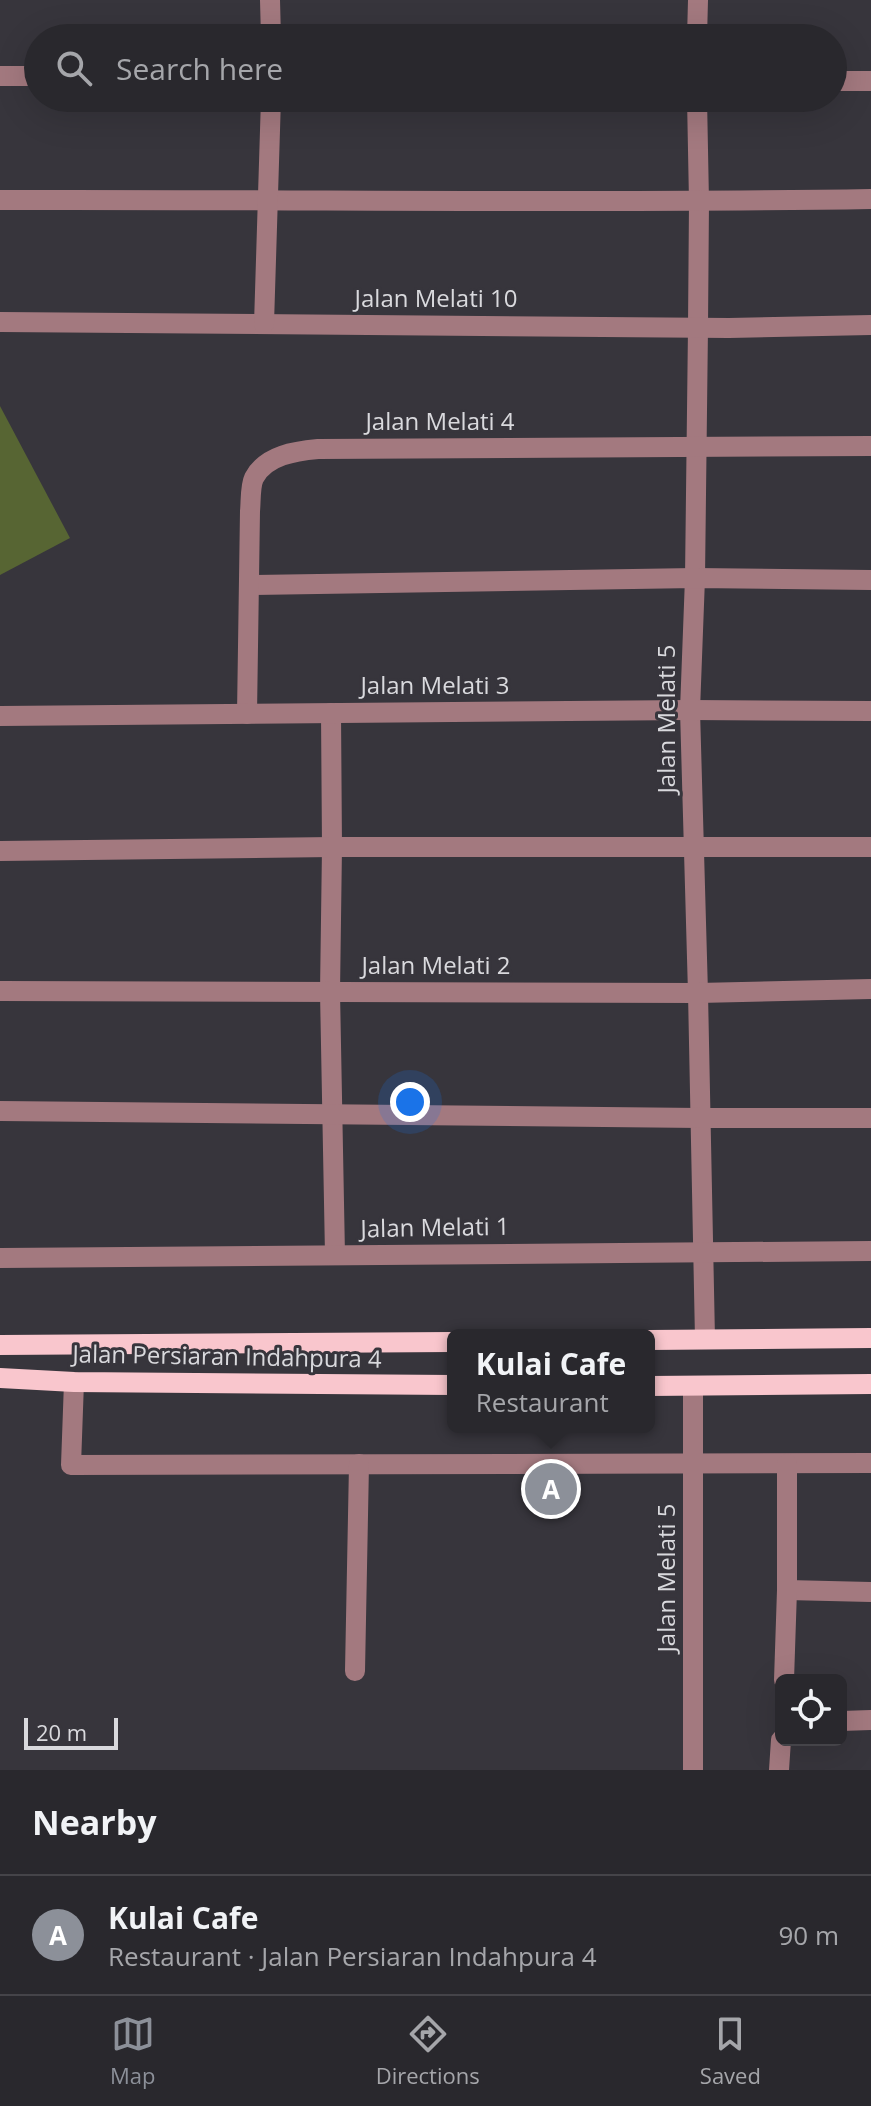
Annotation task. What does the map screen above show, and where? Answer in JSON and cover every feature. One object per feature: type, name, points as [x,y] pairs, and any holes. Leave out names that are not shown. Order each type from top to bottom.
[{"type":"main road","points":[[655,1340],[871,1338]]},
{"type":"main road","name":"Jalan Persiaran Indahpura 4","points":[[0,1345],[447,1342]]},
{"type":"main road","name":"Jalan Persiaran Indahpura 4","points":[[0,1378],[74,1382],[447,1385]]},
{"type":"main road","points":[[655,1386],[871,1384]]},
{"type":"street","points":[[270,0],[271,24]]},
{"type":"street","points":[[697,24],[698,0]]},
{"type":"street","points":[[0,76],[24,76]]},
{"type":"street","points":[[847,81],[871,81]]},
{"type":"street","points":[[264,324],[271,112]]},
{"type":"street","name":"Jalan Melati 5","points":[[697,112],[695,578],[690,710],[705,1339]]},
{"type":"street","points":[[0,200],[699,202],[871,199]]},
{"type":"street","name":"Jalan Melati 10","points":[[0,322],[698,327],[871,325]]},
{"type":"street","name":"Jalan Melati 4","points":[[247,714],[250,511],[254,479],[270,461],[291,452],[318,449],[871,446]]},
{"type":"street","points":[[249,585],[695,578],[871,580]]},
{"type":"street","name":"Jalan Melati 3","points":[[0,716],[871,711]]},
{"type":"street","points":[[331,713],[330,992],[335,1255]]},
{"type":"street","points":[[0,851],[332,847],[871,847]]},
{"type":"street","name":"Jalan Melati 2","points":[[0,991],[698,993],[871,989]]},
{"type":"street","points":[[0,1111],[871,1118]]},
{"type":"street","name":"Jalan Melati 1","points":[[0,1258],[871,1251]]},
{"type":"street","points":[[74,1382],[71,1465],[871,1463]]},
{"type":"street","name":"Jalan Melati 5","points":[[693,1386],[693,1770]]},
{"type":"street","points":[[355,1671],[359,1464]]},
{"type":"street","points":[[784,1674],[787,1464]]},
{"type":"street","points":[[787,1590],[871,1592]]},
{"type":"street","points":[[847,1721],[871,1720]]},
{"type":"street","points":[[779,1770],[781,1746]]},
{"type":"green space","points":[[0,406],[70,538],[0,575]]},
{"type":"place","name":"Kulai Cafe","points":[[551,1489]]}]
